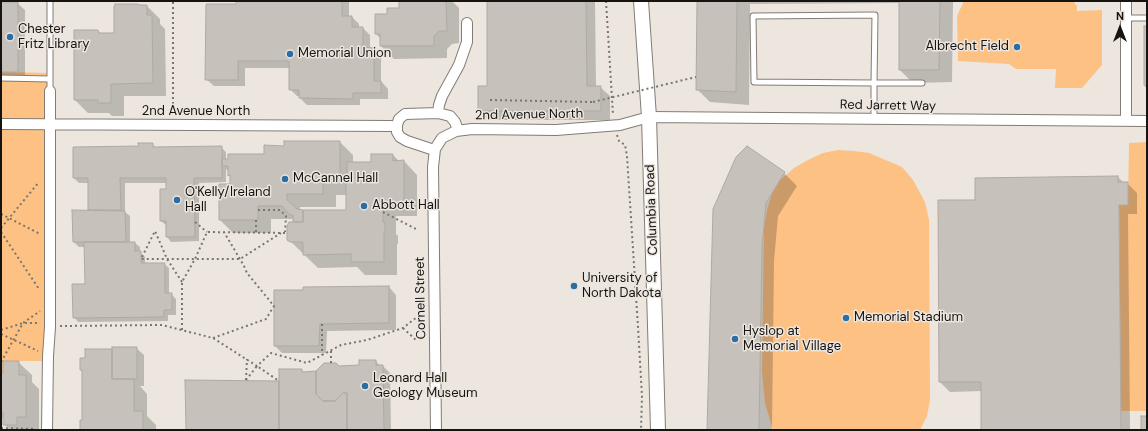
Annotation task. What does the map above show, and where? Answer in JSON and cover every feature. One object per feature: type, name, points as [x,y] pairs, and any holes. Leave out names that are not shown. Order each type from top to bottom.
[{"type":"main road","name":"Columbia Road","points":[[641,1],[649,117],[657,430]]},
{"type":"street","points":[[1126,1],[1126,121],[1147,121]]},
{"type":"street","points":[[438,113],[442,96],[459,65],[467,42],[467,23]]},
{"type":"street","points":[[47,429],[50,324],[50,91]]},
{"type":"street","points":[[434,150],[407,142],[400,138],[397,132],[399,118],[405,114],[438,113],[450,116],[455,122],[458,130]]},
{"type":"street","name":"2nd Avenue North","points":[[434,150],[442,138],[458,130],[556,130],[620,125],[649,117]]},
{"type":"street","name":"Red Jarrett Way","points":[[649,117],[1126,121]]},
{"type":"street","name":"2nd Avenue North","points":[[1,124],[390,126]]},
{"type":"street","name":"Cornell Street","points":[[434,150],[436,430]]},
{"type":"lane","points":[[50,1],[50,91]]},
{"type":"lane","points":[[874,119],[874,83],[875,15],[753,16],[754,82],[874,83],[922,83]]},
{"type":"lane","points":[[1125,18],[1147,18]]},
{"type":"lane","points":[[1,78],[50,79]]},
{"type":"path","points":[[173,1],[173,125]]},
{"type":"path","points":[[606,1],[612,111]]},
{"type":"path","points":[[490,100],[593,102],[696,76]]},
{"type":"path","points":[[619,141],[624,145],[627,156],[642,396],[641,430]]},
{"type":"path","points":[[1,228],[50,168]]},
{"type":"path","points":[[195,222],[207,232],[286,233],[286,216],[280,210],[258,210]]},
{"type":"path","points":[[283,213],[286,210]]},
{"type":"path","points":[[383,212],[416,229]]},
{"type":"path","points":[[1,214],[50,239]]},
{"type":"path","points":[[256,220],[256,233]]},
{"type":"path","points":[[182,282],[167,259],[155,231],[141,260],[167,259],[195,259],[240,260],[281,233]]},
{"type":"path","points":[[1,232],[49,305],[23,323],[1,362]]},
{"type":"path","points":[[182,330],[182,282],[195,259],[207,232]]},
{"type":"path","points":[[213,338],[266,319],[274,306],[247,273],[224,232]]},
{"type":"path","points":[[247,359],[246,380],[257,366],[271,353],[308,363],[341,345],[367,340],[403,328],[417,317]]},
{"type":"path","points":[[1,330],[23,323],[42,322],[50,324],[162,325],[213,338],[247,359],[278,381]]},
{"type":"path","points":[[322,324],[322,355]]},
{"type":"path","points":[[403,328],[417,341]]},
{"type":"path","points":[[1,334],[48,356]]},
{"type":"path","points":[[331,351],[331,363]]},
{"type":"path","points":[[1,428],[47,429]]},
{"type":"shaded area","name":"Albrecht Field","points":[[964,1],[1073,1],[1077,6],[1077,11],[1102,10],[1102,65],[1082,88],[1055,88],[1056,69],[1016,69],[1009,64],[958,61],[957,16]]},
{"type":"shaded area","points":[[1,72],[50,73],[48,361],[3,361],[3,373],[1,373]]},
{"type":"shaded area","points":[[1147,142],[1147,411],[1121,411],[1119,205],[1128,205],[1129,143]]},
{"type":"shaded area","name":"Memorial Stadium","points":[[838,150],[869,153],[902,167],[913,180],[925,202],[929,220],[930,400],[927,416],[920,430],[773,430],[765,403],[762,371],[764,228],[767,210],[778,182],[794,168],[823,153]]},
{"type":"building","name":"Memorial Union","points":[[236,1],[342,1],[342,16],[352,16],[352,27],[363,27],[363,47],[374,48],[374,81],[381,81],[381,93],[353,93],[353,99],[299,98],[299,90],[289,90],[289,61],[238,61],[238,80],[205,80],[206,4],[236,4]]},
{"type":"building","points":[[399,1],[446,1],[447,31],[439,31],[434,36],[434,46],[380,46],[380,34],[375,34],[375,14],[387,14],[387,8],[399,8]]},
{"type":"building","points":[[487,1],[586,1],[587,86],[601,86],[601,111],[478,111],[478,86],[487,86]]},
{"type":"building","points":[[697,1],[737,1],[736,92],[696,90]]},
{"type":"building","points":[[899,1],[940,1],[939,70],[899,70]]},
{"type":"building","name":"Chester Fritz Library","points":[[1,2],[18,2],[18,72],[1,72]]},
{"type":"building","points":[[115,4],[147,5],[147,15],[152,15],[153,83],[111,84],[111,103],[98,103],[98,100],[74,100],[74,30],[98,30],[99,33],[114,33]]},
{"type":"building","points":[[1144,26],[1147,26],[1147,88],[1144,85]]},
{"type":"building","name":"McCannel Hall","points":[[284,141],[340,141],[340,182],[323,182],[323,194],[287,194],[287,200],[297,209],[303,210],[303,222],[293,222],[293,215],[290,215],[282,206],[258,206],[258,220],[219,220],[219,184],[230,184],[228,166],[222,166],[222,159],[228,159],[228,154],[264,154],[264,145],[284,146]]},
{"type":"building","name":"O'Kelly/Ireland Hall","points":[[138,143],[153,143],[153,147],[222,146],[222,178],[194,178],[195,237],[166,237],[166,221],[160,221],[160,189],[166,189],[166,178],[120,178],[121,210],[88,210],[88,178],[73,178],[73,147],[139,146]]},
{"type":"building","name":"Hyslop at Memorial Village","points":[[747,146],[785,172],[766,203],[762,247],[759,430],[707,430],[713,209],[736,157]]},
{"type":"building","name":"Abbott Hall","points":[[371,154],[393,154],[393,161],[404,160],[404,203],[383,203],[383,222],[385,222],[384,262],[351,262],[351,254],[303,255],[303,242],[290,242],[287,240],[287,226],[289,222],[303,222],[303,210],[346,210],[347,162],[371,162]]},
{"type":"building","points":[[1118,176],[1118,182],[1128,182],[1128,205],[1119,205],[1121,430],[981,430],[981,382],[939,382],[938,200],[975,200],[975,178]]},
{"type":"building","points":[[72,210],[125,211],[126,242],[73,242]]},
{"type":"building","points":[[84,242],[135,242],[135,251],[141,251],[141,263],[165,263],[165,293],[172,293],[172,310],[164,310],[164,317],[73,318],[72,284],[85,284]]},
{"type":"building","points":[[389,286],[389,323],[320,324],[319,346],[274,346],[274,290],[303,290],[303,287]]},
{"type":"building","points":[[112,347],[137,347],[137,379],[112,379]]},
{"type":"building","points":[[85,349],[112,349],[112,379],[134,379],[134,411],[143,411],[143,430],[80,430],[80,420],[82,420],[82,370],[80,370],[80,358],[85,358]]},
{"type":"building","points":[[359,360],[376,360],[376,365],[383,365],[384,430],[347,430],[347,393],[343,393],[335,401],[323,401],[316,394],[316,371],[324,363],[336,363],[339,366],[359,365]]},
{"type":"building","points":[[3,361],[19,361],[19,375],[26,375],[26,417],[17,417],[17,425],[3,425],[3,413],[1,413],[1,373],[3,373]]},
{"type":"building","points":[[279,369],[302,369],[302,372],[316,371],[316,394],[323,401],[335,401],[343,393],[347,393],[347,430],[279,430]]},
{"type":"building","points":[[185,380],[279,381],[279,430],[186,430]]},
{"type":"building","points":[[1141,416],[1147,416],[1147,430],[1141,430]]},
{"type":"place","name":"Chester Fritz Library","points":[[10,37]]},
{"type":"place","name":"Albrecht Field","points":[[1017,47]]},
{"type":"place","name":"Memorial Union","points":[[290,54]]},
{"type":"place","name":"McCannel Hall","points":[[285,179]]},
{"type":"place","name":"O'Kelly/Ireland Hall","points":[[177,200]]},
{"type":"place","name":"Abbott Hall","points":[[364,206]]},
{"type":"place","name":"University of North Dakota","points":[[574,286]]},
{"type":"place","name":"Memorial Stadium","points":[[846,318]]},
{"type":"place","name":"Hyslop at Memorial Village","points":[[735,339]]},
{"type":"place","name":"Leonard Hall Geology Museum","points":[[365,386]]}]
